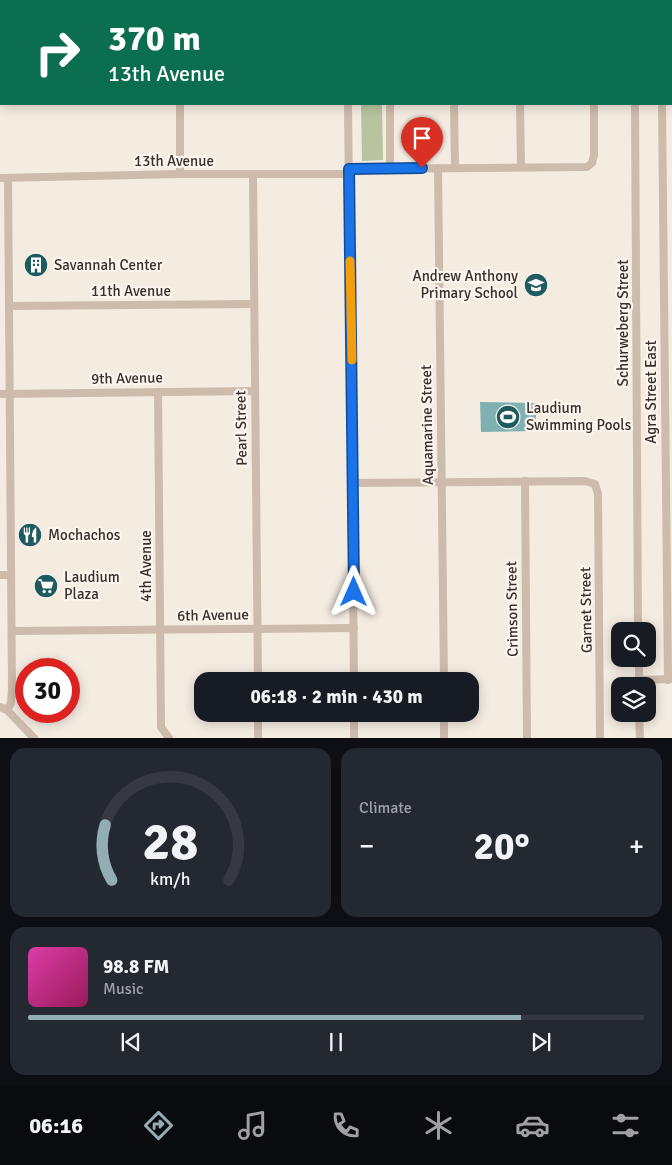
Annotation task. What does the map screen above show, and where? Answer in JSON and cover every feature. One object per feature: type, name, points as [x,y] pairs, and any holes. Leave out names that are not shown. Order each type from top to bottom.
[{"type":"street","points":[[180,105],[180,174]]},
{"type":"street","points":[[348,105],[354,672]]},
{"type":"street","points":[[390,105],[390,168]]},
{"type":"street","points":[[454,105],[454,168]]},
{"type":"street","points":[[520,105],[521,167]]},
{"type":"street","name":"13th Avenue","points":[[4,178],[180,174],[253,175],[390,168],[583,168],[592,163],[594,155],[594,105]]},
{"type":"street","name":"Schurweberg Street","points":[[635,105],[638,622]]},
{"type":"street","name":"Agra Street East","points":[[662,105],[668,304],[670,680]]},
{"type":"street","name":"Aquamarine Street","points":[[438,168],[444,672]]},
{"type":"street","name":"Pearl Street","points":[[253,175],[258,672]]},
{"type":"street","points":[[4,178],[9,306],[12,690],[11,703],[3,708],[34,738]]},
{"type":"street","name":"11th Avenue","points":[[9,306],[254,304]]},
{"type":"street","name":"9th Avenue","points":[[0,394],[255,391]]},
{"type":"street","name":"4th Avenue","points":[[158,392],[162,727],[169,738]]},
{"type":"street","points":[[353,483],[525,481]]},
{"type":"street","name":"Garnet Street","points":[[525,481],[584,481],[595,484],[598,494],[600,738]]},
{"type":"street","name":"Crimson Street","points":[[525,481],[527,738]]},
{"type":"street","points":[[0,575],[11,575]]},
{"type":"street","name":"6th Avenue","points":[[12,631],[354,628]]},
{"type":"street","points":[[656,681],[670,680]]},
{"type":"street","points":[[258,722],[258,738]]},
{"type":"street","points":[[354,722],[354,738]]},
{"type":"street","points":[[444,722],[444,738]]},
{"type":"street","points":[[639,722],[640,738]]},
{"type":"green space","points":[[361,105],[382,105],[383,160],[362,161]]},
{"type":"water","name":"Laudium Swimming Pools","points":[[480,402],[536,403],[536,431],[481,432]]},
{"type":"slow traffic","points":[[350,261],[352,360]]},
{"type":"place","name":"Savannah Center","points":[[36,265]]},
{"type":"place","name":"Andrew Anthony Primary School","points":[[536,285]]},
{"type":"place","name":"Laudium Swimming Pools","points":[[508,417]]},
{"type":"place","name":"Mochachos","points":[[30,535]]},
{"type":"place","name":"Laudium Plaza","points":[[46,586]]},
{"type":"route","points":[[354,592],[349,169],[422,168]]}]
